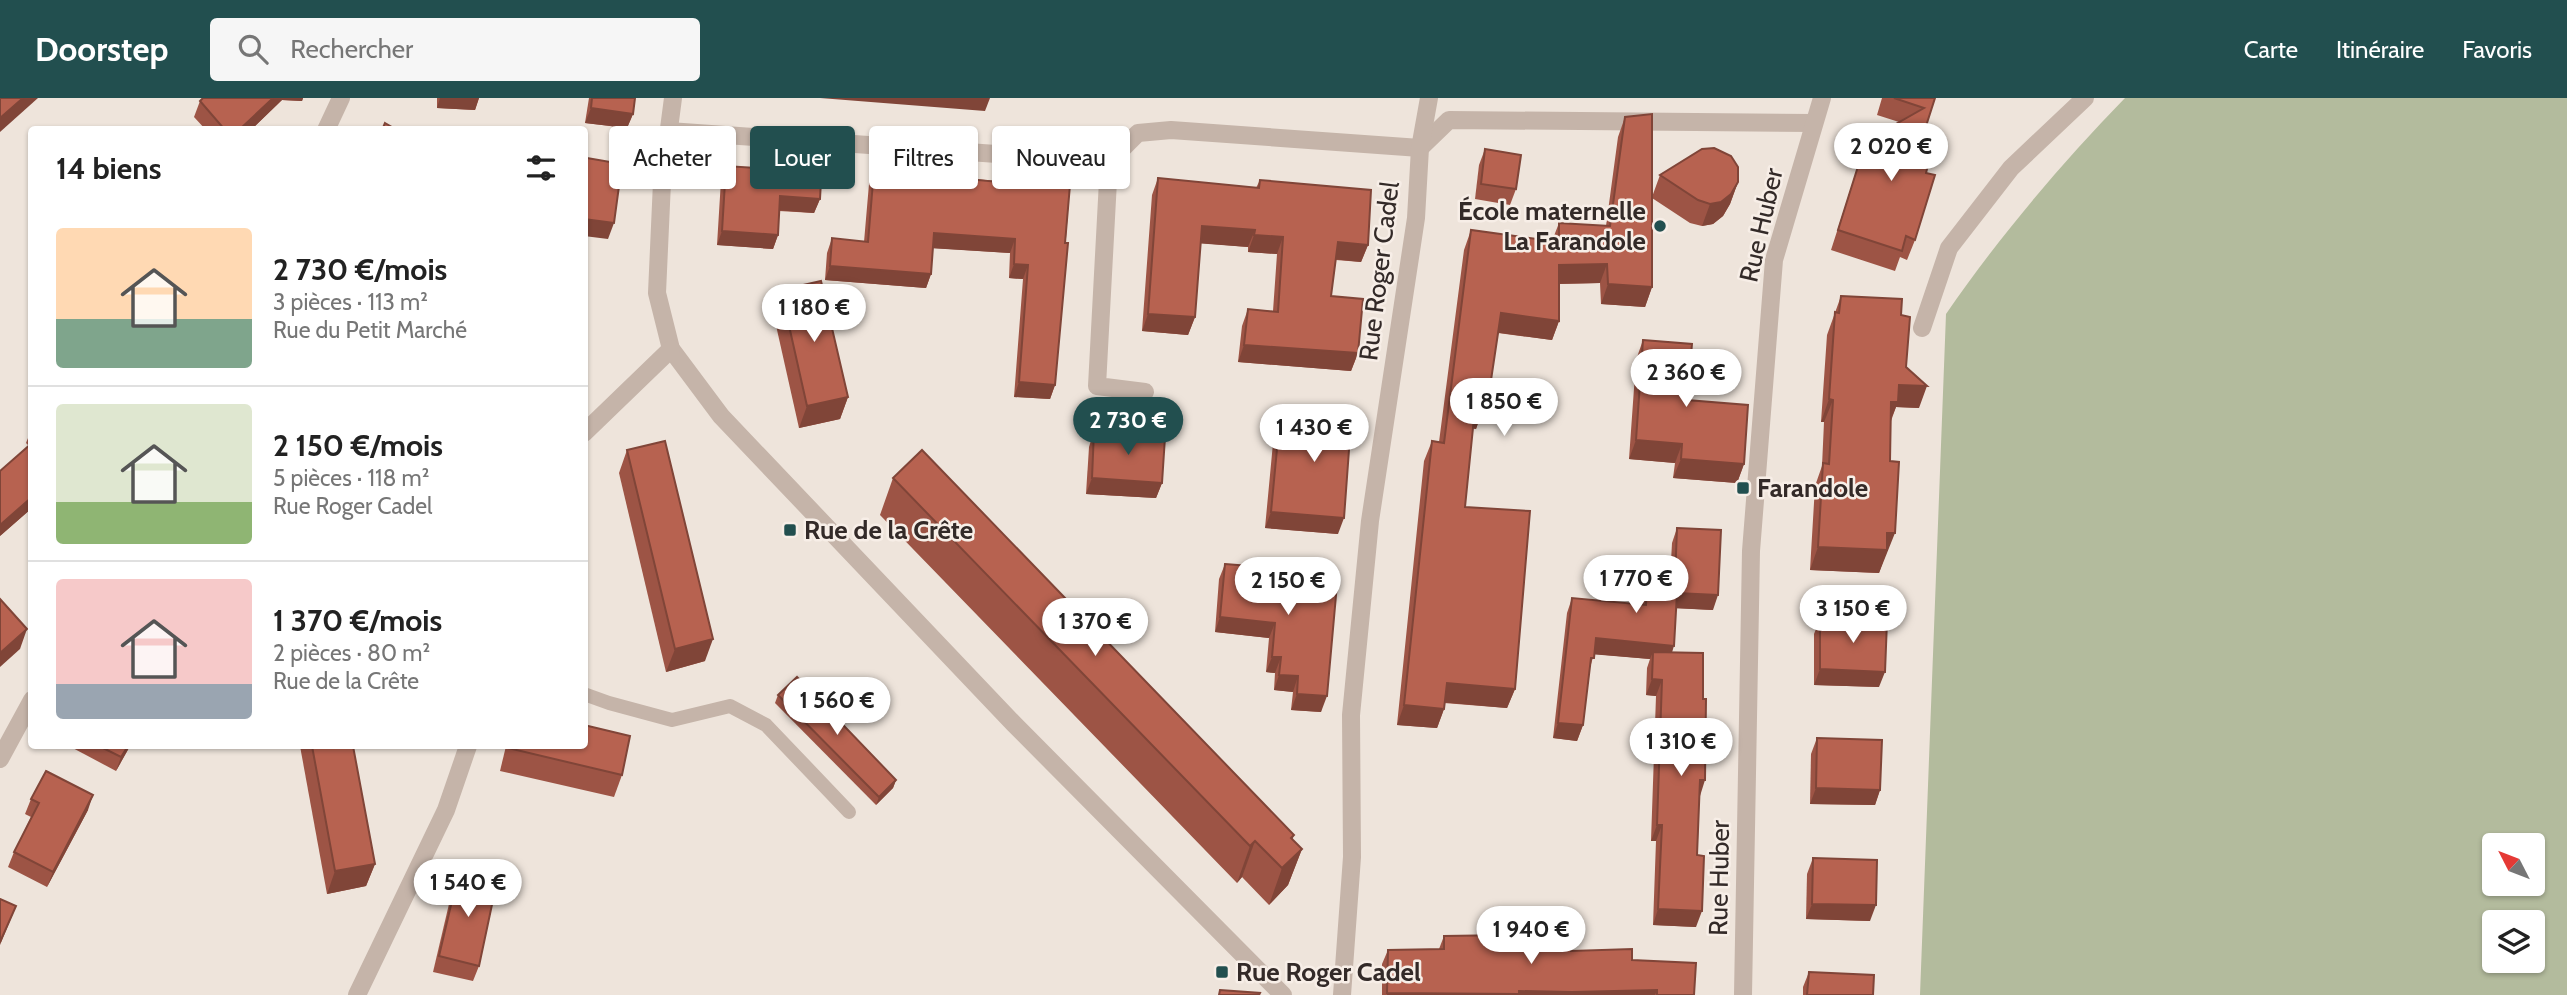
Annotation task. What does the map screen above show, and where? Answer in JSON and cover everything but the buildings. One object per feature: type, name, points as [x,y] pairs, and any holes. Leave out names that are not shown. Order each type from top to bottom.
[{"type":"street","points":[[328,126],[341,98]]},
{"type":"street","points":[[670,126],[673,98]]},
{"type":"street","name":"Rue Roger Cadel","points":[[1342,995],[1352,857],[1351,715],[1370,521],[1416,218],[1420,148],[1429,98]]},
{"type":"street","name":"Rue Huber","points":[[1743,995],[1751,551],[1774,260],[1822,98]]},
{"type":"street","points":[[1922,328],[1950,248],[2011,168],[2085,98]]},
{"type":"street","points":[[1130,141],[1138,133],[1171,131],[1420,148],[1449,120],[1813,123]]},
{"type":"street","points":[[736,136],[992,154]]},
{"type":"street","points":[[662,189],[657,293],[671,349],[721,416],[1014,724],[1283,995]]},
{"type":"street","points":[[1108,189],[1097,386],[1145,391]]},
{"type":"street","points":[[588,429],[671,349]]},
{"type":"street","points":[[0,759],[28,707]]},
{"type":"street","points":[[357,995],[446,810],[467,749]]},
{"type":"lane","points":[[588,696],[609,704],[671,720],[730,706],[766,725],[849,812]]},
{"type":"green space","points":[[2125,98],[2567,98],[2567,995],[1920,995],[1946,314],[2009,229],[2054,175]]},
{"type":"place","name":"École maternelle La Farandole","points":[[1660,226]]},
{"type":"place","name":"Farandole","points":[[1743,488]]},
{"type":"place","name":"Rue de la Crête","points":[[790,530]]},
{"type":"place","name":"Rue Roger Cadel","points":[[1222,972]]}]
